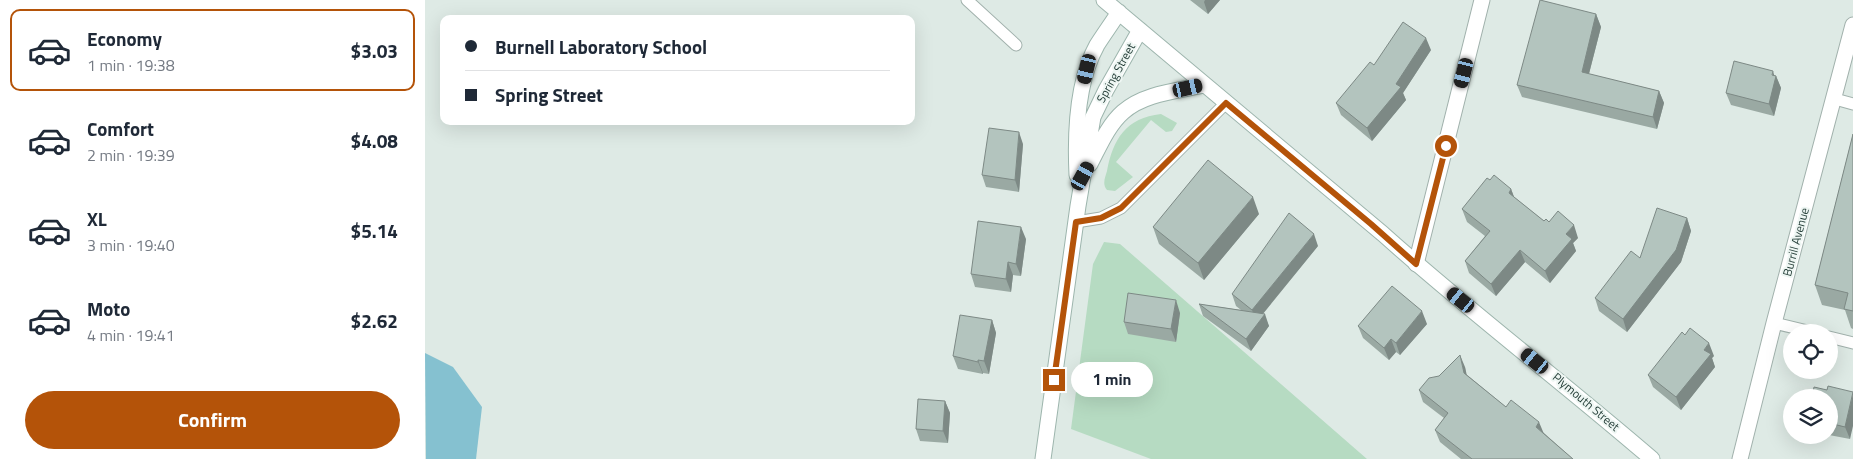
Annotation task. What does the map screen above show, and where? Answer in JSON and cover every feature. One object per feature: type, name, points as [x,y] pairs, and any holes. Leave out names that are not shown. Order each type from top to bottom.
[{"type":"street","points":[[1416,264],[1483,0]]},
{"type":"street","name":"Plymouth Street","points":[[1106,1],[1416,264],[1580,397],[1652,459]]},
{"type":"street","name":"Spring Street","points":[[1078,206],[1077,135],[1082,91],[1087,69],[1097,46],[1119,12]]},
{"type":"street","name":"Burrill Avenue","points":[[1740,459],[1853,25]]},
{"type":"street","name":"Spring Street","points":[[1043,459],[1078,206],[1093,117],[1098,104],[1140,30]]},
{"type":"street","points":[[1083,176],[1113,124],[1124,112],[1138,102],[1204,84]]},
{"type":"lane","points":[[967,0],[1015,45]]},
{"type":"lane","points":[[1835,99],[1853,104]]},
{"type":"lane","points":[[1076,222],[1101,218],[1121,208],[1226,103]]},
{"type":"lane","points":[[1774,323],[1783,325]]},
{"type":"lane","points":[[1838,339],[1853,342]]},
{"type":"green space","points":[[1161,114],[1177,123],[1172,131],[1166,132],[1151,120],[1116,162],[1133,177],[1115,191],[1107,190],[1104,181],[1117,140],[1130,125],[1149,116]]},
{"type":"green space","points":[[1104,242],[1120,244],[1367,459],[1151,459],[1071,429],[1093,264]]},
{"type":"water","points":[[425,353],[453,367],[482,407],[476,459],[426,459]]},
{"type":"building","points":[[1540,0],[1596,14],[1582,72],[1659,91],[1653,117],[1517,85]]},
{"type":"building","points":[[1403,22],[1426,38],[1396,84],[1401,87],[1367,128],[1336,103],[1370,62],[1374,65]]},
{"type":"building","points":[[1734,61],[1773,71],[1772,75],[1776,76],[1769,104],[1726,93]]},
{"type":"building","points":[[989,128],[1019,132],[1015,180],[982,175]]},
{"type":"building","points":[[1853,134],[1853,311],[1844,309],[1848,293],[1815,285]]},
{"type":"building","points":[[1208,160],[1253,197],[1198,263],[1153,227]]},
{"type":"building","points":[[1494,175],[1511,189],[1509,193],[1544,221],[1546,219],[1549,222],[1558,211],[1574,225],[1566,234],[1572,239],[1545,271],[1520,250],[1491,284],[1465,261],[1490,231],[1462,209],[1487,178],[1490,180]]},
{"type":"building","points":[[1657,208],[1687,218],[1676,250],[1623,319],[1595,298],[1631,251],[1640,258]]},
{"type":"building","points":[[1289,213],[1314,234],[1252,310],[1232,294]]},
{"type":"building","points":[[978,221],[1021,227],[1016,264],[1008,262],[1006,279],[971,274]]},
{"type":"building","points":[[1392,286],[1422,311],[1396,343],[1391,339],[1384,348],[1358,326]]},
{"type":"building","points":[[1128,293],[1176,300],[1171,329],[1124,322]]},
{"type":"building","points":[[1199,304],[1265,314],[1246,339]]},
{"type":"building","points":[[960,315],[992,320],[984,361],[978,360],[978,362],[953,356]]},
{"type":"building","points":[[1690,328],[1709,343],[1704,350],[1711,354],[1676,397],[1648,375],[1682,332],[1685,335]]},
{"type":"building","points":[[1460,355],[1464,373],[1506,407],[1511,400],[1539,422],[1536,427],[1573,459],[1472,459],[1435,430],[1448,413],[1419,390],[1429,378],[1439,376]]},
{"type":"building","points":[[1828,386],[1853,392],[1845,427],[1838,425],[1838,389],[1827,389]]},
{"type":"building","points":[[918,399],[945,401],[943,431],[916,429]]},
{"type":"route","points":[[1054,380],[1076,222],[1101,218],[1121,208],[1226,103],[1416,264],[1446,146]]}]
